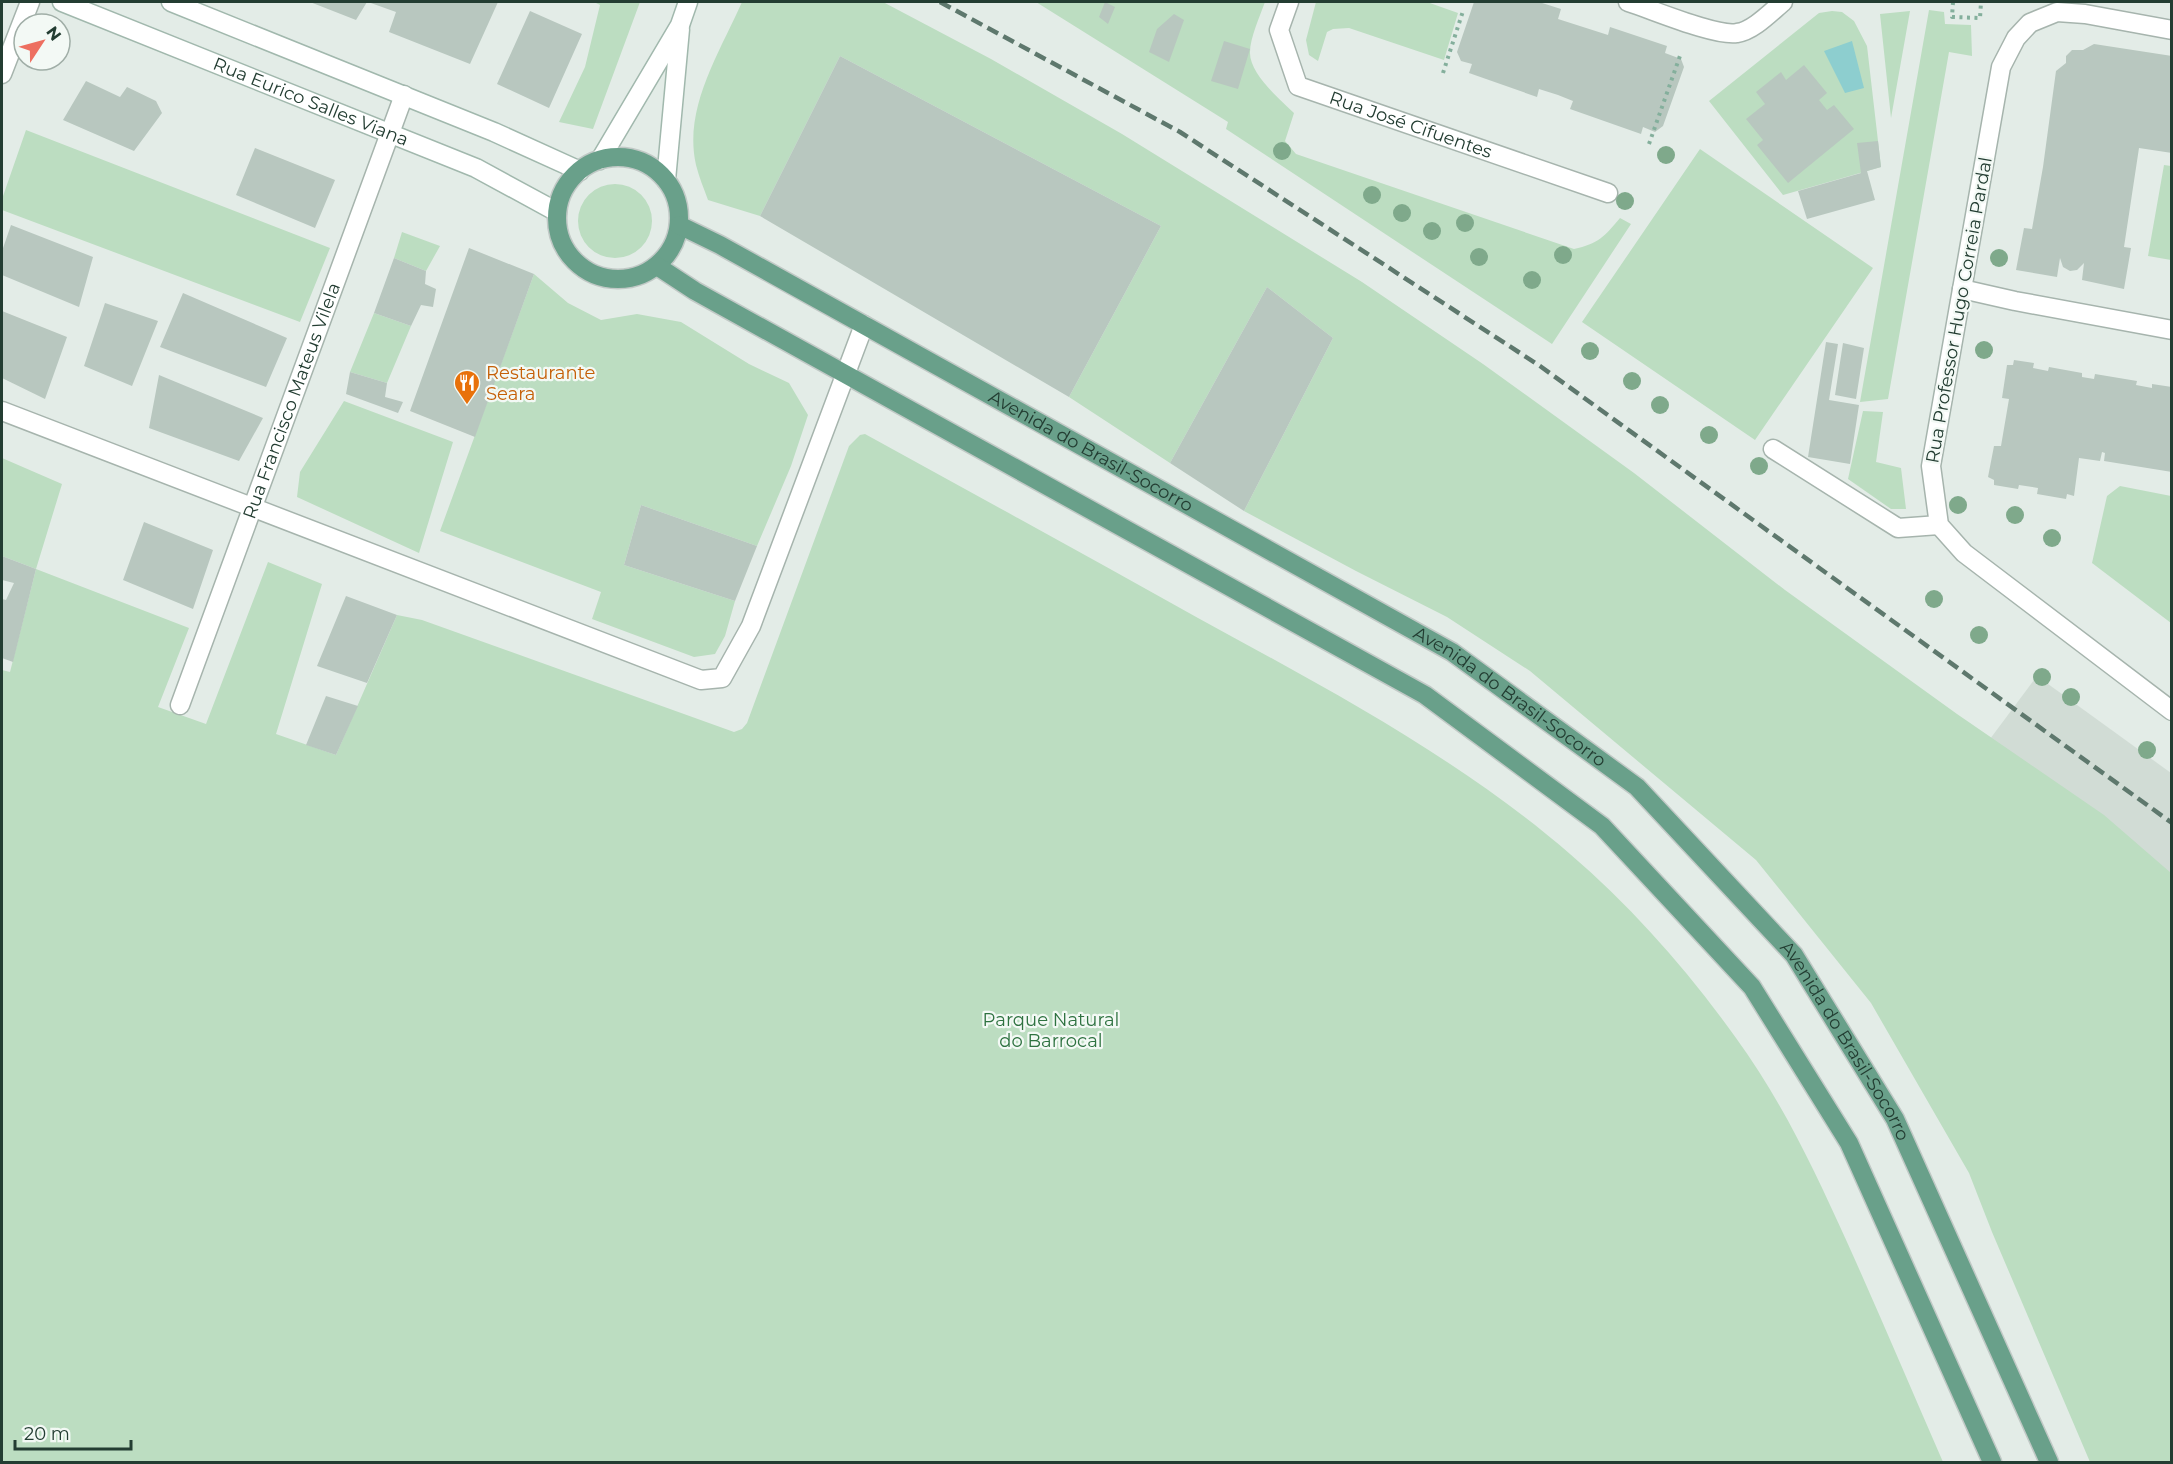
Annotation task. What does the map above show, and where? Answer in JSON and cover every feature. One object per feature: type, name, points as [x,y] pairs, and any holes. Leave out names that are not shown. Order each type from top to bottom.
[{"type":"main road","points":[[618,157],[636,160],[652,168],[666,180],[676,201],[679,225],[675,240],[668,254],[657,266],[639,276],[619,279],[598,276],[581,266],[567,251],[559,232],[557,212],[561,196],[568,183],[580,171],[600,160],[618,157]]},
{"type":"main road","name":"Avenida do Brasil-Socorro","points":[[679,225],[864,325],[1452,652],[1637,787],[1794,956],[1895,1119],[2049,1462]]},
{"type":"main road","points":[[657,266],[695,291],[1425,695],[1602,826],[1752,987],[1849,1143],[1992,1462]]},
{"type":"street","points":[[2,74],[30,2]]},
{"type":"street","name":"Rua Eurico Salles Viana","points":[[62,2],[476,168],[557,212]]},
{"type":"street","points":[[171,2],[494,132],[580,171]]},
{"type":"street","points":[[600,160],[680,25],[688,2]]},
{"type":"street","name":"Rua José Cifuentes","points":[[1289,2],[1279,30],[1298,86],[1608,193]]},
{"type":"street","points":[[1628,2],[1715,32],[1737,33],[1760,22],[1783,2]]},
{"type":"street","name":"Rua Professor Hugo Correia Pardal","points":[[1939,525],[1931,466],[2001,67],[2016,38],[2030,23],[2056,12],[2085,14],[2172,30]]},
{"type":"street","points":[[666,180],[680,25]]},
{"type":"street","name":"Rua Francisco Mateus Vilela","points":[[180,705],[404,95]]},
{"type":"street","points":[[1962,289],[2172,330]]},
{"type":"street","points":[[2,411],[701,680],[722,678],[751,626],[864,325]]},
{"type":"street","points":[[1773,449],[1898,528],[1939,525],[1964,553],[2172,711]]},
{"type":"path","points":[[1953,2],[1952,17],[1980,18],[1981,2]]},
{"type":"path","points":[[1443,73],[1463,11]]},
{"type":"path","points":[[1649,144],[1681,53]]},
{"type":"shaded area","points":[[2037,676],[2171,773],[2171,889],[1990,739]]},
{"type":"green space","points":[[594,2],[640,2],[593,129],[559,122],[585,67],[600,5]]},
{"type":"green space","points":[[742,2],[883,2],[991,59],[1122,134],[1362,282],[1483,364],[1634,473],[1785,590],[1957,714],[2104,815],[2171,873],[2171,1462],[2090,1462],[1969,1173],[1871,1003],[1756,860],[1530,671],[1447,617],[1244,511],[1333,338],[1267,287],[1170,463],[1069,397],[1161,226],[840,56],[760,216],[708,200],[696,165],[693,144],[695,123],[706,81]]},
{"type":"green space","points":[[1036,2],[1265,2],[1252,40],[1251,60],[1254,69],[1266,85],[1294,113],[1285,141],[1296,154],[1574,249],[1589,245],[1600,238],[1620,218],[1631,224],[1552,344],[1226,129],[1228,122]]},
{"type":"green space","points":[[1316,2],[1427,2],[1458,13],[1444,60],[1349,28],[1333,29],[1327,32],[1318,61],[1309,55],[1306,40]]},
{"type":"green space","points":[[1929,10],[1944,12],[1945,24],[1971,25],[1972,56],[1949,52],[1888,399],[1860,402]]},
{"type":"green space","points":[[1910,11],[1891,118],[1880,14]]},
{"type":"green space","points":[[1842,12],[1854,21],[1867,46],[1881,167],[1783,195],[1709,101],[1819,13]]},
{"type":"green space","points":[[26,130],[330,248],[300,322],[2,210],[2,199]]},
{"type":"green space","points":[[1700,149],[1873,268],[1755,440],[1582,322]]},
{"type":"green space","points":[[2164,165],[2171,166],[2171,260],[2148,256]]},
{"type":"green space","points":[[615,184],[629,187],[641,195],[649,207],[652,221],[649,235],[641,247],[629,255],[615,258],[601,255],[589,247],[581,235],[578,221],[581,207],[589,195],[601,187]]},
{"type":"green space","points":[[402,232],[440,246],[426,271],[394,258]]},
{"type":"green space","points":[[534,274],[568,303],[601,320],[637,314],[681,322],[749,364],[789,383],[808,415],[791,466],[757,546],[641,505],[624,565],[735,601],[725,636],[715,654],[694,657],[592,619],[601,592],[440,531]]},
{"type":"green space","points":[[374,313],[411,326],[387,383],[350,372]]},
{"type":"green space","points":[[344,401],[453,442],[419,553],[297,497],[300,472]]},
{"type":"green space","points":[[1863,411],[1883,412],[1876,462],[1901,468],[1906,509],[1891,509],[1848,479]]},
{"type":"green space","name":"Parque Natural do Barrocal","points":[[865,434],[1295,671],[1390,726],[1483,786],[1527,819],[1616,896],[1659,941],[1699,989],[1768,1086],[1835,1215],[1943,1462],[2,1462],[2,670],[10,672],[36,569],[189,628],[158,707],[206,724],[268,562],[322,584],[276,734],[336,755],[397,615],[422,620],[734,732],[742,729],[747,723],[849,446],[860,435]]},
{"type":"green space","points":[[2,458],[62,484],[36,569],[2,556]]},
{"type":"green space","points":[[2120,486],[2171,496],[2171,623],[2092,563],[2107,496]]},
{"type":"water","points":[[1852,41],[1864,88],[1845,93],[1824,51]]},
{"type":"building","points":[[310,2],[367,2],[356,20]]},
{"type":"building","points":[[368,2],[498,2],[470,64],[389,32],[396,12]]},
{"type":"building","points":[[1105,2],[1115,7],[1108,24],[1099,17]]},
{"type":"building","points":[[1474,2],[1539,2],[1561,9],[1558,19],[1608,35],[1610,27],[1667,46],[1665,53],[1681,59],[1684,67],[1663,126],[1655,132],[1643,127],[1641,134],[1570,109],[1573,101],[1558,95],[1539,89],[1537,97],[1469,73],[1472,64],[1461,61],[1457,52]]},
{"type":"building","points":[[530,11],[582,34],[549,108],[497,84]]},
{"type":"building","points":[[1174,14],[1184,20],[1169,62],[1149,52],[1157,29]]},
{"type":"building","points":[[1224,41],[1250,49],[1238,89],[1211,81]]},
{"type":"building","points":[[2094,44],[2172,56],[2172,153],[2139,148],[2124,247],[2131,248],[2124,289],[2082,280],[2084,263],[2077,270],[2070,271],[2063,267],[2060,258],[2057,277],[2016,270],[2024,228],[2032,229],[2056,71],[2066,63],[2066,56],[2072,50],[2083,50]]},
{"type":"building","points":[[840,56],[1161,226],[1069,397],[760,216]]},
{"type":"building","points":[[1804,65],[1827,93],[1819,100],[1827,110],[1834,105],[1854,129],[1788,183],[1757,145],[1763,140],[1746,119],[1765,104],[1756,92],[1781,72],[1786,80]]},
{"type":"building","points":[[86,81],[120,97],[127,87],[156,101],[162,113],[134,151],[63,120]]},
{"type":"building","points":[[1878,141],[1881,167],[1867,171],[1875,200],[1807,219],[1798,191],[1861,173],[1857,143]]},
{"type":"building","points":[[255,148],[335,180],[315,228],[236,195]]},
{"type":"building","points":[[11,225],[93,257],[79,307],[2,275],[2,251]]},
{"type":"building","points":[[469,248],[534,274],[475,437],[410,411]]},
{"type":"building","points":[[394,258],[426,271],[425,284],[436,289],[433,307],[421,305],[411,326],[374,313]]},
{"type":"building","points":[[1267,287],[1333,338],[1244,511],[1170,463]]},
{"type":"building","points":[[183,293],[287,338],[266,387],[160,347]]},
{"type":"building","points":[[105,303],[158,321],[132,386],[84,366]]},
{"type":"building","points":[[2,311],[67,337],[45,399],[2,378]]},
{"type":"building","points":[[1826,342],[1838,344],[1829,400],[1859,405],[1850,464],[1808,457]]},
{"type":"building","points":[[1843,343],[1864,348],[1856,399],[1835,395]]},
{"type":"building","points":[[2014,360],[2034,363],[2033,368],[2048,371],[2049,367],[2082,373],[2082,377],[2094,379],[2095,374],[2137,381],[2136,385],[2152,388],[2152,384],[2172,387],[2172,472],[2104,461],[2105,453],[2102,452],[2100,461],[2079,458],[2074,496],[2067,494],[2066,499],[2037,494],[2038,488],[2019,485],[2018,489],[1994,485],[1994,480],[1988,477],[1994,446],[2001,446],[2009,399],[2002,398],[2007,365],[2013,365]]},
{"type":"building","points":[[350,372],[387,383],[385,397],[403,402],[398,413],[346,394]]},
{"type":"building","points":[[159,375],[263,418],[239,461],[149,428]]},
{"type":"building","points":[[641,505],[757,546],[735,601],[624,565]]},
{"type":"building","points":[[144,522],[213,550],[193,609],[123,580]]},
{"type":"building","points":[[2,556],[36,569],[13,662],[2,658],[2,599],[6,600],[14,583],[2,580]]},
{"type":"building","points":[[346,596],[397,615],[367,683],[317,666]]},
{"type":"building","points":[[326,696],[358,706],[336,755],[306,745]]},
{"type":"railway","points":[[940,2],[1180,132],[1540,366],[2172,823]]},
{"type":"place","name":"Restaurante Seara","points":[[467,406]]}]
